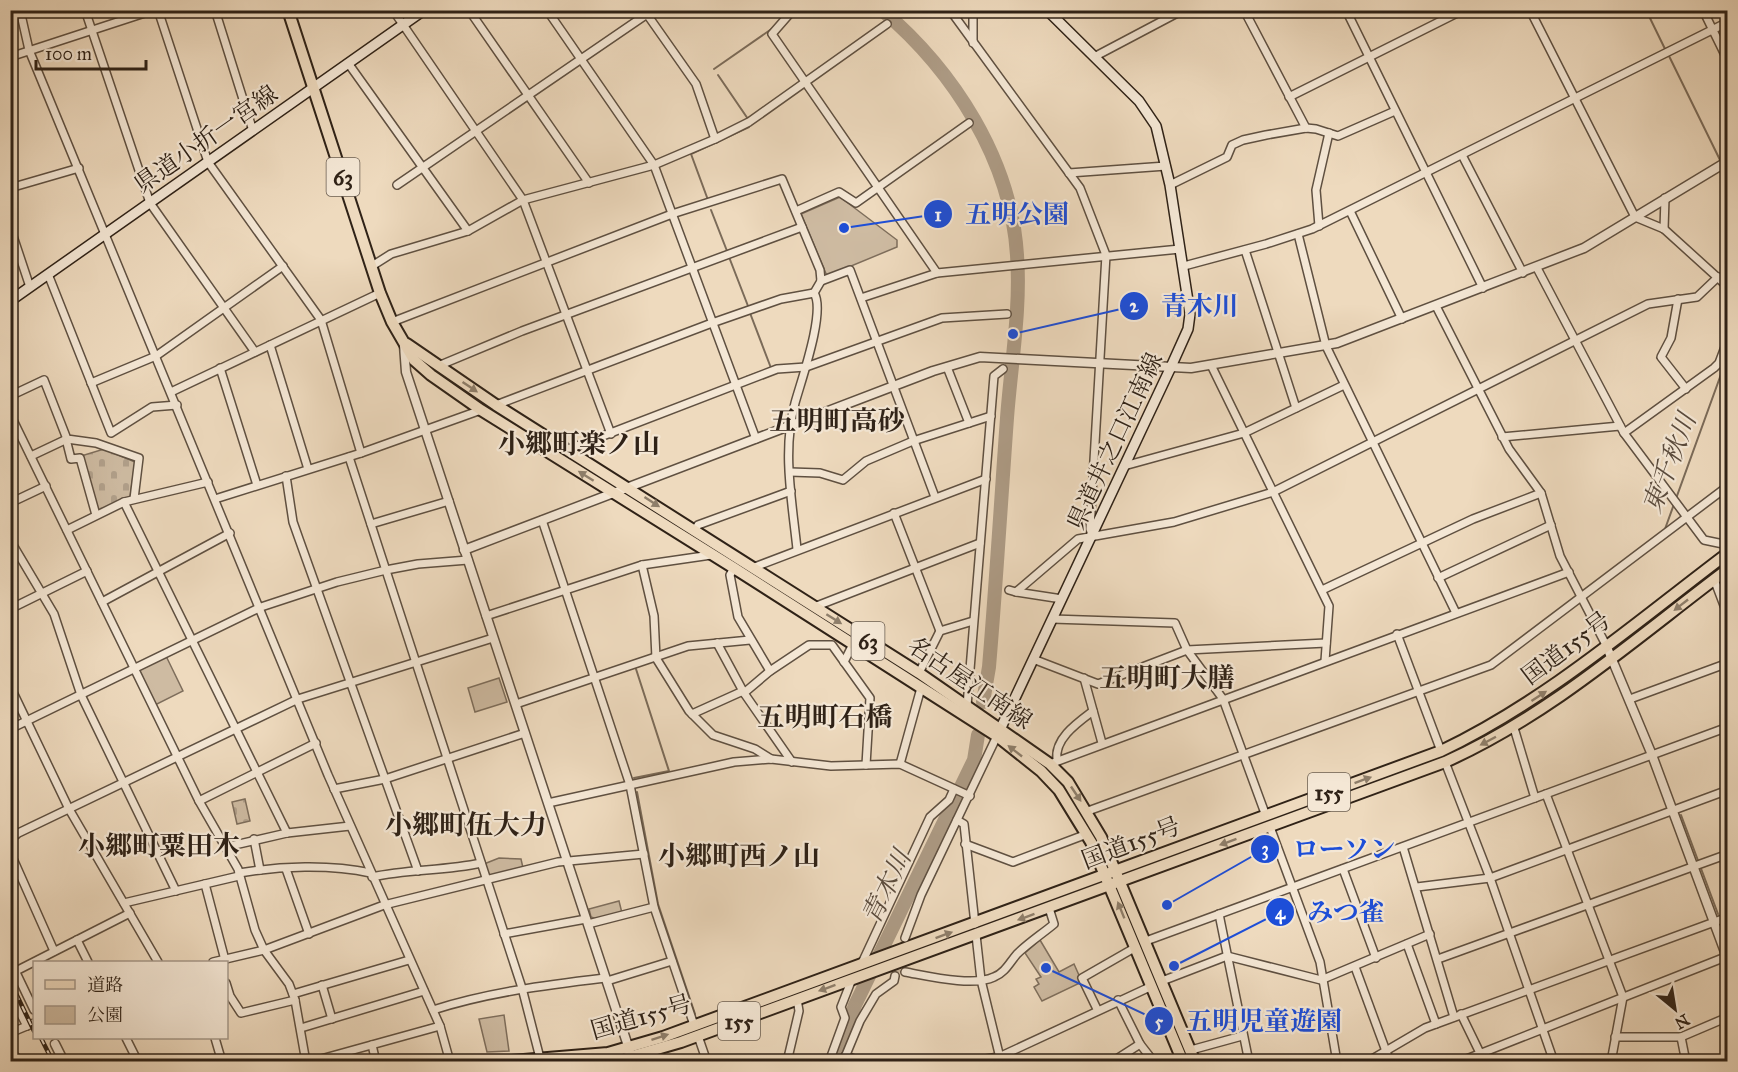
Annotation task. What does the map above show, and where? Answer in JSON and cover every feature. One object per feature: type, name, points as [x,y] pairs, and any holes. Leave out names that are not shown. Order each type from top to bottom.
[{"type":"main road","name":"名古屋江南線","points":[[288,10],[380,293],[392,322],[414,360],[431,375],[481,410],[921,688],[1053,762],[1088,811],[1185,1056],[1195,1062]]},
{"type":"main road","name":"県道小折一宮線","points":[[10,300],[424,10]]},
{"type":"main road","name":"県道井之口江南線","points":[[999,732],[1170,369],[1188,329],[1190,314],[1162,142],[1150,114],[1047,10]]},
{"type":"main road","name":"名古屋江南線","points":[[404,342],[496,405],[570,449],[967,705],[999,732],[1059,790],[1111,871]]},
{"type":"main road","name":"国道155号","points":[[696,1030],[797,999],[884,967],[1111,871],[1443,757],[1545,693],[1728,553]]},
{"type":"main road","name":"国道155号","points":[[612,1062],[889,955],[1049,908],[1270,827],[1514,728],[1613,658],[1728,569]]},
{"type":"main road","name":"国道155号","points":[[499,1062],[608,1053],[631,1056]]},
{"type":"street","points":[[20,10],[29,50],[261,607],[334,789],[440,1026],[450,1062]]},
{"type":"street","points":[[85,10],[150,203],[255,352]]},
{"type":"street","points":[[10,57],[154,10]]},
{"type":"street","points":[[158,10],[208,162],[321,320],[361,453]]},
{"type":"street","points":[[215,10],[253,131]]},
{"type":"street","points":[[393,10],[524,200],[611,434]]},
{"type":"street","points":[[469,10],[589,183]]},
{"type":"street","points":[[547,10],[654,165],[756,440]]},
{"type":"street","points":[[793,10],[772,34],[937,273]]},
{"type":"street","points":[[950,10],[1080,188],[1106,255],[1090,529],[1092,535]]},
{"type":"street","points":[[973,10],[973,42]]},
{"type":"street","points":[[1094,57],[1183,10]]},
{"type":"street","points":[[1244,10],[1306,129]]},
{"type":"street","points":[[1346,10],[1483,288]]},
{"type":"street","points":[[1289,97],[1462,10]]},
{"type":"street","points":[[1530,10],[1635,217],[1664,229],[1728,287]]},
{"type":"street","points":[[1703,10],[1728,61]]},
{"type":"street","points":[[397,185],[582,60],[645,12],[696,84],[715,139]]},
{"type":"street","points":[[1184,266],[1298,234],[1319,225],[1728,22]]},
{"type":"street","points":[[372,266],[391,254],[468,231],[524,200],[654,165],[715,139],[749,122],[887,24]]},
{"type":"street","points":[[348,63],[468,231]]},
{"type":"street","points":[[1170,185],[1227,157],[1232,145],[1243,140],[1306,129],[1338,136],[1395,111]]},
{"type":"street","points":[[796,211],[839,192],[856,203],[969,123]]},
{"type":"street","points":[[1319,225],[1316,190],[1329,133]]},
{"type":"street","points":[[1462,155],[1523,273]]},
{"type":"street","points":[[464,550],[613,492],[789,428],[894,386],[980,357],[1170,369],[1210,365],[1326,346],[1537,268],[1584,248],[1728,161]]},
{"type":"street","points":[[1069,173],[1166,166]]},
{"type":"street","points":[[10,188],[79,168]]},
{"type":"street","points":[[392,322],[672,214],[782,179],[820,270],[821,281],[814,293],[781,299],[712,323],[496,405]]},
{"type":"street","points":[[1664,229],[1665,198]]},
{"type":"street","points":[[1350,211],[1402,319]]},
{"type":"street","points":[[10,227],[30,287]]},
{"type":"street","points":[[438,366],[567,314],[802,227]]},
{"type":"street","points":[[1298,234],[1326,346],[1456,613]]},
{"type":"street","points":[[861,298],[937,273],[1180,249]]},
{"type":"street","points":[[1245,250],[1296,408]]},
{"type":"street","points":[[91,383],[156,356],[283,266]]},
{"type":"street","points":[[1537,268],[1622,429],[1704,540],[1728,545]]},
{"type":"street","points":[[821,281],[850,270],[935,497]]},
{"type":"street","points":[[48,274],[111,433]]},
{"type":"street","points":[[1062,599],[1012,591],[1078,539],[1174,522],[1273,492],[1648,304],[1697,297],[1718,278]]},
{"type":"street","points":[[171,392],[380,293]]},
{"type":"street","points":[[797,549],[791,490],[789,428],[806,367],[817,313],[819,300],[814,293]]},
{"type":"street","points":[[1678,299],[1671,338],[1661,357],[1686,389]]},
{"type":"street","points":[[1436,306],[1502,437],[1541,493],[1560,556],[1613,658],[1630,699],[1727,957],[1459,1062]]},
{"type":"street","points":[[570,449],[777,369],[806,367],[942,318],[1007,314]]},
{"type":"street","points":[[1502,437],[1622,429],[1686,389],[1719,363],[1728,339]]},
{"type":"street","points":[[404,342],[406,372],[631,1056]]},
{"type":"street","points":[[270,345],[308,469]]},
{"type":"street","points":[[1210,365],[1329,606],[1324,661]]},
{"type":"street","points":[[947,367],[969,423]]},
{"type":"street","points":[[220,368],[257,485]]},
{"type":"street","points":[[967,705],[994,376],[1004,369]]},
{"type":"street","points":[[10,396],[44,380],[66,439],[70,459],[80,458],[96,515]]},
{"type":"street","points":[[1125,466],[1244,434],[1344,385]]},
{"type":"street","points":[[96,443],[152,407],[177,405]]},
{"type":"street","points":[[215,499],[361,453],[481,410]]},
{"type":"street","points":[[10,414],[199,801],[226,847],[239,875],[255,930],[264,950],[289,984],[294,997],[308,1062],[440,1026]]},
{"type":"street","points":[[790,472],[820,473],[843,480],[866,461],[914,441],[991,416]]},
{"type":"street","points":[[31,456],[66,439],[96,443],[139,458],[134,499]]},
{"type":"street","points":[[349,457],[522,988],[540,1058]]},
{"type":"street","points":[[286,476],[294,522],[418,871]]},
{"type":"street","points":[[752,568],[986,479]]},
{"type":"street","points":[[67,530],[124,502],[208,482]]},
{"type":"street","points":[[10,503],[46,486]]},
{"type":"street","points":[[1088,811],[1491,665],[1728,486]]},
{"type":"street","points":[[695,530],[698,525],[791,490]]},
{"type":"street","points":[[1322,590],[1421,543],[1541,493]]},
{"type":"street","points":[[371,525],[449,501]]},
{"type":"street","points":[[124,502],[287,833]]},
{"type":"street","points":[[894,513],[940,631],[920,673]]},
{"type":"street","points":[[542,520],[630,785],[654,907],[707,1062]]},
{"type":"street","points":[[1438,578],[1551,525]]},
{"type":"street","points":[[102,602],[230,533]]},
{"type":"street","points":[[10,540],[54,614],[81,694],[176,891]]},
{"type":"street","points":[[814,607],[980,543]]},
{"type":"street","points":[[486,616],[566,592],[642,565],[712,555]]},
{"type":"street","points":[[10,729],[261,607],[317,588],[386,570],[440,561],[468,560]]},
{"type":"street","points":[[642,565],[654,616],[656,658],[692,714],[713,735],[755,749],[771,759]]},
{"type":"street","points":[[734,568],[730,576],[738,617],[770,671]]},
{"type":"street","points":[[10,609],[87,571]]},
{"type":"street","points":[[1053,762],[1569,572]]},
{"type":"street","points":[[1714,579],[1728,616]]},
{"type":"street","points":[[1052,619],[1175,623],[1187,650],[1223,699],[1266,816]]},
{"type":"street","points":[[940,631],[973,621]]},
{"type":"street","points":[[1397,634],[1490,878],[1554,1062]]},
{"type":"street","points":[[10,824],[13,836],[298,699],[493,638]]},
{"type":"street","points":[[516,704],[688,646],[750,640]]},
{"type":"street","points":[[717,643],[743,692],[792,762]]},
{"type":"street","points":[[1033,659],[1098,684],[1187,650],[1326,643]]},
{"type":"street","points":[[844,662],[853,644]]},
{"type":"street","points":[[692,714],[743,692],[809,645],[832,645],[870,698],[866,765]]},
{"type":"street","points":[[1630,699],[1728,663]]},
{"type":"street","points":[[1084,678],[1102,743]]},
{"type":"street","points":[[10,686],[69,809],[157,961]]},
{"type":"street","points":[[900,764],[921,688]]},
{"type":"street","points":[[1053,762],[1056,751],[1065,736],[1093,711]]},
{"type":"street","points":[[1514,728],[1535,798]]},
{"type":"street","points":[[1097,1009],[1083,978],[1141,944],[1728,728]]},
{"type":"street","points":[[905,938],[921,895],[999,732]]},
{"type":"street","points":[[334,789],[385,779],[525,733]]},
{"type":"street","points":[[199,801],[315,743]]},
{"type":"street","points":[[548,802],[734,762],[771,759],[831,766],[900,764],[968,795]]},
{"type":"street","points":[[862,965],[930,817],[949,800],[955,789]]},
{"type":"street","points":[[1417,886],[1490,878],[1728,790]]},
{"type":"street","points":[[1546,794],[1623,997],[1611,1062]]},
{"type":"street","points":[[957,820],[964,824],[981,981],[1000,1059]]},
{"type":"street","points":[[226,847],[287,833],[350,826]]},
{"type":"street","points":[[1270,827],[1320,962],[1337,1062]]},
{"type":"street","points":[[965,843],[1013,862],[1087,834]]},
{"type":"street","points":[[254,839],[260,870]]},
{"type":"street","points":[[1403,847],[1458,1015],[1480,1053]]},
{"type":"street","points":[[10,852],[54,951]]},
{"type":"street","points":[[205,884],[220,961],[264,950],[384,905],[567,860],[644,854]]},
{"type":"street","points":[[1438,959],[1586,903],[1728,854]]},
{"type":"street","points":[[124,903],[260,870],[350,868],[371,875],[457,868],[481,862]]},
{"type":"street","points":[[286,869],[309,934]]},
{"type":"street","points":[[1343,869],[1376,958]]},
{"type":"street","points":[[504,934],[587,922],[654,907]]},
{"type":"street","points":[[905,972],[981,981],[1003,972],[1017,954],[1054,924],[1049,908]]},
{"type":"street","points":[[35,961],[130,913]]},
{"type":"street","points":[[1218,914],[1249,1062]]},
{"type":"street","points":[[1368,1062],[1436,1024],[1458,1015],[1728,917]]},
{"type":"street","points":[[966,1062],[1000,1059],[1097,1009],[1227,956],[1322,980],[1430,934]]},
{"type":"street","points":[[77,940],[87,961]]},
{"type":"street","points":[[1407,944],[1436,1024]]},
{"type":"street","points":[[10,960],[33,1008]]},
{"type":"street","points":[[228,990],[241,1013],[294,997],[322,985],[410,960]]},
{"type":"street","points":[[433,1010],[465,1000],[522,988],[606,980],[672,961]]},
{"type":"street","points":[[16,971],[33,962]]},
{"type":"street","points":[[1355,967],[1390,1062]]},
{"type":"street","points":[[864,1062],[844,1059],[860,1021],[876,994],[894,981],[895,976]]},
{"type":"street","points":[[830,1062],[845,1018],[841,1007],[854,978]]},
{"type":"street","points":[[322,985],[332,1019]]},
{"type":"street","points":[[301,1028],[424,991]]},
{"type":"street","points":[[10,994],[31,1025],[10,1033]]},
{"type":"street","points":[[787,1062],[800,1011],[797,999]]},
{"type":"street","points":[[1118,1000],[1140,1044],[1154,1062]]},
{"type":"street","points":[[1615,1036],[1681,1037],[1728,1017]]},
{"type":"street","points":[[1167,1062],[1242,1036]]},
{"type":"street","points":[[1681,1037],[1686,1062]]},
{"type":"street","points":[[126,1039],[138,1062]]},
{"type":"street","points":[[215,1039],[222,1062]]},
{"type":"street","points":[[53,1041],[64,1062]]},
{"type":"street","points":[[1112,1062],[1140,1044]]},
{"type":"street","points":[[372,1045],[376,1062]]},
{"type":"street","points":[[10,1052],[22,1062]]},
{"type":"green space","points":[[840,197],[897,240],[897,247],[827,276],[801,214]]},
{"type":"green space","points":[[104,449],[135,462],[130,497],[97,512],[81,456]]},
{"type":"green space","points":[[166,656],[183,691],[155,705],[139,672],[140,669]]},
{"type":"green space","points":[[499,678],[507,702],[475,712],[468,688]]},
{"type":"green space","points":[[245,799],[250,821],[237,824],[232,802]]},
{"type":"green space","points":[[499,858],[521,859],[523,868],[490,877],[484,864]]},
{"type":"green space","points":[[619,901],[622,913],[597,919],[591,917],[589,909]]},
{"type":"green space","points":[[1040,940],[1059,972],[1074,964],[1082,982],[1042,1001],[1034,987],[1039,984],[1036,979],[1041,977],[1025,953]]},
{"type":"green space","points":[[504,1015],[509,1051],[487,1052],[479,1019]]},
{"type":"waterway","name":"青木川","points":[[882,10],[933,61],[955,89],[991,152],[1004,185],[1012,220],[1017,255],[1017,316],[1007,418],[989,667],[983,702]]},
{"type":"waterway","name":"東千秋川","points":[[1646,10],[1666,51]]},
{"type":"waterway","points":[[714,69],[773,28]]},
{"type":"waterway","name":"東千秋川","points":[[1669,56],[1721,162]]},
{"type":"waterway","points":[[718,75],[748,119]]},
{"type":"waterway","points":[[708,200],[691,154],[749,127]]},
{"type":"waterway","name":"東千秋川","points":[[1725,170],[1728,175]]},
{"type":"waterway","points":[[711,210],[727,251]]},
{"type":"waterway","points":[[729,257],[748,306]]},
{"type":"waterway","points":[[746,377],[771,368],[750,313]]},
{"type":"waterway","name":"東千秋川","points":[[1665,529],[1728,355]]},
{"type":"waterway","points":[[634,778],[669,771],[636,669]]},
{"type":"waterway","name":"青木川","points":[[836,1062],[855,1005],[974,760],[978,735]]},
{"type":"waterway","points":[[637,792],[658,904],[695,1014]]},
{"type":"waterway","points":[[1681,815],[1718,914]]},
{"type":"tunnel","points":[[895,976],[905,938]]},
{"type":"railway","points":[[10,981],[33,1029]]},
{"type":"railway","points":[[42,1039],[53,1062]]},
{"type":"place","name":"五明公園","points":[[844,228]]},
{"type":"place","name":"青木川","points":[[1013,334]]},
{"type":"place","name":"ローソン","points":[[1167,905]]},
{"type":"place","name":"みつ雀","points":[[1174,966]]},
{"type":"place","name":"五明児童遊園","points":[[1046,968]]},
{"type":"district","name":"五明町高砂","points":[[837,420]]},
{"type":"district","name":"小郷町楽ノ山","points":[[579,443]]},
{"type":"district","name":"五明町大膳","points":[[1167,677]]},
{"type":"district","name":"五明町石橋","points":[[825,716]]},
{"type":"district","name":"小郷町伍大力","points":[[466,824]]},
{"type":"district","name":"小郷町粟田木","points":[[159,845]]},
{"type":"district","name":"小郷町西ノ山","points":[[739,855]]}]
